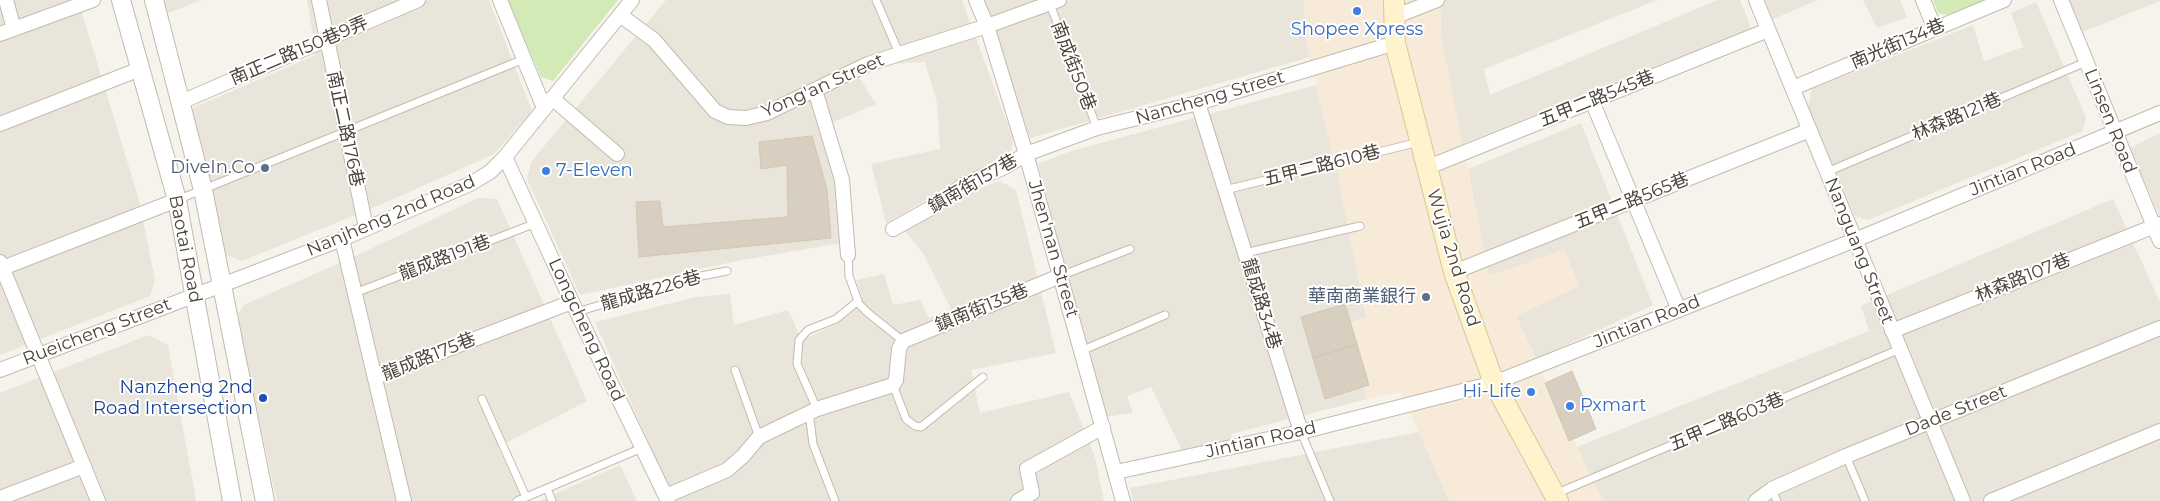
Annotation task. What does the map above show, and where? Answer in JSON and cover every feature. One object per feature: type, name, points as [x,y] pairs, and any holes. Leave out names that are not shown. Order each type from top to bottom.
[{"type":"main road","name":"Wujia 2nd Road","points":[[1394,9],[1395,43],[1454,272],[1494,383],[1556,498]]},
{"type":"street","points":[[6,0],[14,29]]},
{"type":"street","points":[[0,34],[93,0]]},
{"type":"street","name":"Baotai Road","points":[[121,0],[177,200],[232,501]]},
{"type":"street","name":"Baotai Road","points":[[154,0],[203,190],[265,501]]},
{"type":"street","name":"南正二路176巷","points":[[319,0],[366,228]]},
{"type":"street","name":"南正二路150巷9弄","points":[[181,102],[415,0]]},
{"type":"street","points":[[500,0],[524,58],[548,103],[617,154]]},
{"type":"street","name":"Nanjheng 2nd Road","points":[[194,295],[342,239],[470,184],[490,172],[505,157],[632,0]]},
{"type":"street","name":"Jhen'nan Street","points":[[976,0],[988,26],[1026,154],[1123,501]]},
{"type":"street","points":[[1394,9],[1437,0]]},
{"type":"street","name":"Nanguang Street","points":[[1756,0],[1963,501]]},
{"type":"street","points":[[1923,0],[1935,29]]},
{"type":"street","name":"南光街134巷","points":[[1793,88],[2004,0]]},
{"type":"street","name":"Linsen Road","points":[[2061,0],[2115,132],[2157,225],[2160,242]]},
{"type":"street","name":"Yong'an Street","points":[[620,15],[654,40],[715,111],[728,118],[746,118],[767,113],[868,64],[988,26],[1028,5],[1054,2]]},
{"type":"street","name":"五甲二路545巷","points":[[1426,168],[1768,30]]},
{"type":"street","name":"Nancheng Street","points":[[1026,154],[1097,128],[1198,103],[1395,43]]},
{"type":"street","points":[[0,124],[140,69]]},
{"type":"street","points":[[815,90],[842,180],[848,255]]},
{"type":"street","points":[[1592,101],[1679,310]]},
{"type":"street","name":"龍成路34巷","points":[[1198,103],[1301,432]]},
{"type":"street","name":"Jintian Road","points":[[1116,472],[1301,432],[1494,383],[1855,240],[2160,114]]},
{"type":"street","name":"五甲二路565巷","points":[[1454,272],[1810,130]]},
{"type":"street","name":"鎮南街157巷","points":[[893,229],[931,208],[965,184],[1005,167],[1026,154]]},
{"type":"street","name":"Longcheng Road","points":[[505,157],[574,307],[667,499]]},
{"type":"street","points":[[98,501],[1,266],[177,200]]},
{"type":"street","name":"林森路107巷","points":[[1892,331],[2157,225]]},
{"type":"street","points":[[342,239],[375,377]]},
{"type":"street","name":"鎮南街135巷","points":[[903,341],[1060,276]]},
{"type":"street","name":"Rueicheng Street","points":[[0,370],[194,295]]},
{"type":"street","name":"龍成路175巷","points":[[404,501],[375,377],[574,307]]},
{"type":"street","name":"Dade Street","points":[[1756,501],[1774,495],[1846,456],[2160,328]]},
{"type":"street","points":[[667,499],[727,470],[743,456],[759,437],[813,410],[893,385],[896,380],[898,349],[903,341]]},
{"type":"street","points":[[1018,501],[1032,493],[1026,469],[1103,427]]},
{"type":"street","points":[[1991,501],[2160,431]]},
{"type":"street","points":[[0,498],[84,466]]},
{"type":"lane","points":[[876,0],[899,53]]},
{"type":"lane","name":"南成街50巷","points":[[1054,2],[1097,128]]},
{"type":"lane","points":[[177,200],[524,58]]},
{"type":"lane","name":"林森路121巷","points":[[1827,172],[2086,62]]},
{"type":"lane","name":"五甲二路610巷","points":[[1225,190],[1419,142]]},
{"type":"lane","name":"龍成路191巷","points":[[355,294],[536,223]]},
{"type":"lane","points":[[1245,253],[1360,226]]},
{"type":"lane","points":[[1060,276],[1130,249]]},
{"type":"lane","points":[[848,255],[849,276],[858,301],[868,314],[903,341]]},
{"type":"lane","name":"龍成路226巷","points":[[574,307],[686,278],[727,271]]},
{"type":"lane","points":[[835,501],[813,444],[813,410],[797,364],[799,340],[808,330],[836,319],[858,301]]},
{"type":"lane","points":[[1082,351],[1165,316]]},
{"type":"lane","name":"五甲二路603巷","points":[[1556,498],[1900,349]]},
{"type":"lane","points":[[735,370],[759,437]]},
{"type":"lane","points":[[893,385],[906,420],[915,426],[921,426],[983,377]]},
{"type":"lane","points":[[482,399],[526,497]]},
{"type":"lane","name":"龍成路34巷","points":[[1301,432],[1330,501]]},
{"type":"lane","points":[[517,501],[642,448]]},
{"type":"lane","points":[[1846,456],[1865,501]]},
{"type":"lane","points":[[547,488],[552,501]]},
{"type":"shaded area","points":[[0,0],[78,0],[139,200],[155,280],[150,296],[0,355]]},
{"type":"shaded area","points":[[161,0],[201,0],[166,14]]},
{"type":"shaded area","points":[[307,0],[489,0],[532,111],[494,154],[387,202],[242,261],[226,255],[190,109],[316,55]]},
{"type":"shaded area","points":[[666,0],[962,0],[1013,139],[1011,152],[886,223],[871,164],[940,149],[937,103],[925,62],[852,66],[876,104],[820,128],[835,178],[841,243],[737,261],[580,295],[527,179],[531,162]]},
{"type":"shaded area","points":[[984,0],[1304,0],[1307,46],[1310,57],[1030,138]]},
{"type":"shaded area","points":[[1304,0],[1440,0],[1441,37],[1489,276],[1564,250],[1579,286],[1516,316],[1593,482],[1605,501],[1449,501],[1401,392],[1367,399],[1342,325],[1366,317],[1336,166],[1307,46]]},
{"type":"shaded area","points":[[1440,0],[1657,0],[1484,69],[1490,95],[1718,0],[1740,0],[1751,28],[1462,144],[1441,37]]},
{"type":"shaded area","points":[[1765,0],[1818,0],[1773,19]]},
{"type":"shaded area","points":[[1863,0],[1900,0],[1907,17],[1877,28]]},
{"type":"shaded area","points":[[2069,0],[2160,0],[2160,1],[2083,32]]},
{"type":"shaded area","points":[[2036,2],[2086,117],[2083,131],[1868,220],[1855,216],[1808,107],[1812,89],[1973,25],[1984,61],[2023,47],[2011,13]]},
{"type":"shaded area","points":[[1316,85],[1336,166],[1366,317],[1342,325],[1367,399],[1231,434],[1233,440],[1183,452],[1151,387],[1127,396],[1133,413],[1105,417],[1038,164],[1071,151]]},
{"type":"shaded area","points":[[1581,123],[1653,305],[1536,359],[1516,316],[1579,286],[1564,250],[1489,276],[1468,169]]},
{"type":"shaded area","points":[[2160,133],[2160,217],[2130,148]]},
{"type":"shaded area","points":[[1000,181],[1016,190],[1056,353],[971,370],[980,413],[1069,392],[1095,457],[1104,501],[675,501],[595,322],[696,297],[730,294],[734,325],[788,310],[802,340],[837,324],[862,297],[856,280],[884,274],[893,305],[920,300],[929,318],[951,309],[923,253],[903,229],[961,195]]},
{"type":"shaded area","points":[[478,198],[497,199],[587,401],[498,447],[524,501],[277,501],[236,317],[244,305],[360,254]]},
{"type":"shaded area","points":[[2113,199],[2160,302],[2160,501],[1605,501],[1593,482],[1577,447],[1869,331],[1861,306]]},
{"type":"shaded area","points":[[148,335],[168,345],[196,501],[0,501],[0,393]]},
{"type":"shaded area","points":[[1419,432],[1449,501],[1133,501],[1130,488]]},
{"type":"shaded area","points":[[620,465],[637,501],[539,501]]},
{"type":"green space","points":[[508,0],[618,0],[553,81],[541,77]]},
{"type":"green space","points":[[1933,0],[1984,0],[1949,15],[1938,13]]},
{"type":"building","points":[[812,136],[827,189],[831,238],[639,257],[636,202],[660,201],[663,227],[788,217],[787,165],[761,169],[759,142]]},
{"type":"building","points":[[1345,304],[1357,344],[1313,358],[1301,317]]},
{"type":"building","points":[[1357,344],[1369,385],[1325,399],[1313,358]]},
{"type":"building","name":"Pxmart","points":[[1572,371],[1596,429],[1569,441],[1545,383]]},
{"type":"place","name":"Shopee Xpress","points":[[1357,11]]},
{"type":"place","name":"DiveIn.Co","points":[[265,168]]},
{"type":"place","name":"7-Eleven","points":[[546,171]]},
{"type":"place","name":"華南商業銀行","points":[[1426,297]]},
{"type":"place","name":"Hi-Life","points":[[1531,392]]},
{"type":"place","name":"Nanzheng 2nd Road Intersection","points":[[263,398]]},
{"type":"place","name":"Pxmart","points":[[1570,406]]}]
